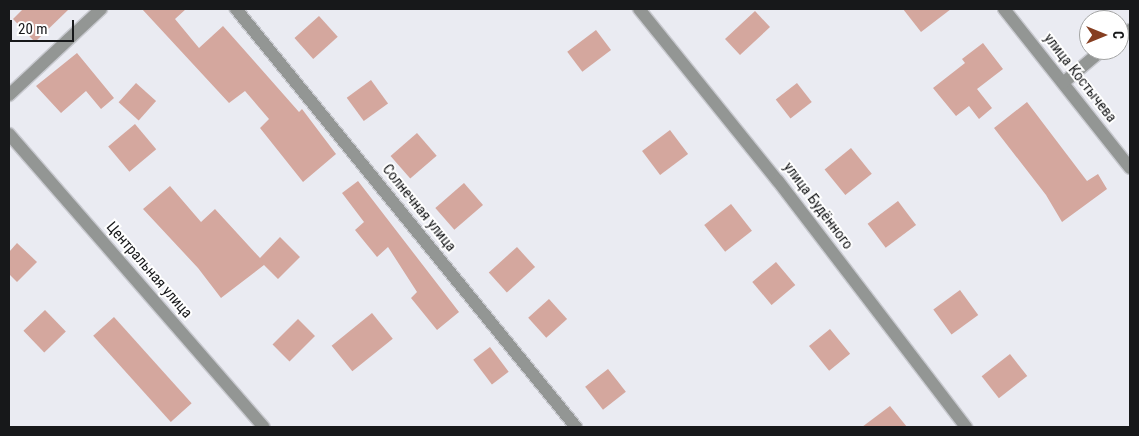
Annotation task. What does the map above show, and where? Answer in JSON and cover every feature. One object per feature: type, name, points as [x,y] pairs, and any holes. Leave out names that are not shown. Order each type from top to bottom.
[{"type":"street","points":[[9,95],[101,9]]},
{"type":"street","name":"Солнечная улица","points":[[236,9],[576,427]]},
{"type":"street","name":"улица Будённого","points":[[639,9],[778,181],[966,427]]},
{"type":"street","name":"улица Костычева","points":[[1004,9],[1130,168]]},
{"type":"street","points":[[1063,84],[1091,60]]},
{"type":"street","name":"Центральная улица","points":[[9,134],[264,427]]},
{"type":"building","points":[[23,9],[69,9],[35,42],[13,19]]},
{"type":"building","points":[[142,9],[186,9],[175,19],[199,48],[223,26],[299,112],[302,109],[336,154],[303,182],[260,128],[269,119],[245,91],[229,103]]},
{"type":"building","points":[[903,9],[951,9],[921,32]]},
{"type":"building","points":[[755,11],[770,27],[740,55],[725,39]]},
{"type":"building","points":[[319,16],[338,37],[313,59],[294,38]]},
{"type":"building","points":[[596,30],[611,50],[582,72],[567,52]]},
{"type":"building","points":[[983,43],[1003,69],[977,89],[992,108],[979,119],[969,106],[956,116],[933,88],[965,63],[962,59]]},
{"type":"building","points":[[77,53],[114,98],[101,109],[86,91],[61,113],[36,86]]},
{"type":"building","points":[[371,80],[388,103],[364,121],[347,98]]},
{"type":"building","points":[[136,83],[156,101],[139,120],[119,102]]},
{"type":"building","points":[[797,83],[812,102],[790,119],[776,100]]},
{"type":"building","points":[[1027,102],[1087,181],[1098,174],[1107,189],[1062,222],[1046,195],[994,128]]},
{"type":"building","points":[[135,124],[156,149],[129,172],[108,146]]},
{"type":"building","points":[[670,130],[688,154],[660,175],[642,151]]},
{"type":"building","points":[[417,133],[437,156],[410,179],[391,156]]},
{"type":"building","points":[[851,148],[872,174],[845,195],[825,169]]},
{"type":"building","points":[[358,181],[459,312],[437,330],[411,298],[417,292],[388,247],[377,257],[355,230],[364,222],[342,193]]},
{"type":"building","points":[[464,183],[483,205],[454,230],[435,208]]},
{"type":"building","points":[[170,186],[201,222],[215,209],[260,258],[280,237],[300,257],[278,279],[264,265],[221,298],[198,268],[143,209]]},
{"type":"building","points":[[898,201],[916,225],[886,248],[868,224]]},
{"type":"building","points":[[731,204],[752,231],[725,252],[704,225]]},
{"type":"building","points":[[17,243],[37,262],[17,282],[9,274],[9,252]]},
{"type":"building","points":[[517,247],[535,267],[507,292],[489,272]]},
{"type":"building","points":[[776,262],[795,285],[772,305],[752,282]]},
{"type":"building","points":[[960,290],[978,315],[952,334],[933,309]]},
{"type":"building","points":[[549,299],[567,319],[546,338],[528,318]]},
{"type":"building","points":[[45,310],[66,332],[44,352],[23,331]]},
{"type":"building","points":[[372,313],[393,339],[352,371],[332,346]]},
{"type":"building","points":[[114,317],[192,403],[171,422],[93,336]]},
{"type":"building","points":[[298,319],[315,336],[290,361],[273,344]]},
{"type":"building","points":[[830,329],[850,354],[829,371],[809,346]]},
{"type":"building","points":[[490,347],[509,372],[492,384],[473,360]]},
{"type":"building","points":[[1010,354],[1027,376],[999,398],[982,376]]},
{"type":"building","points":[[608,369],[626,392],[603,410],[585,387]]},
{"type":"building","points":[[890,406],[907,427],[862,427]]}]
